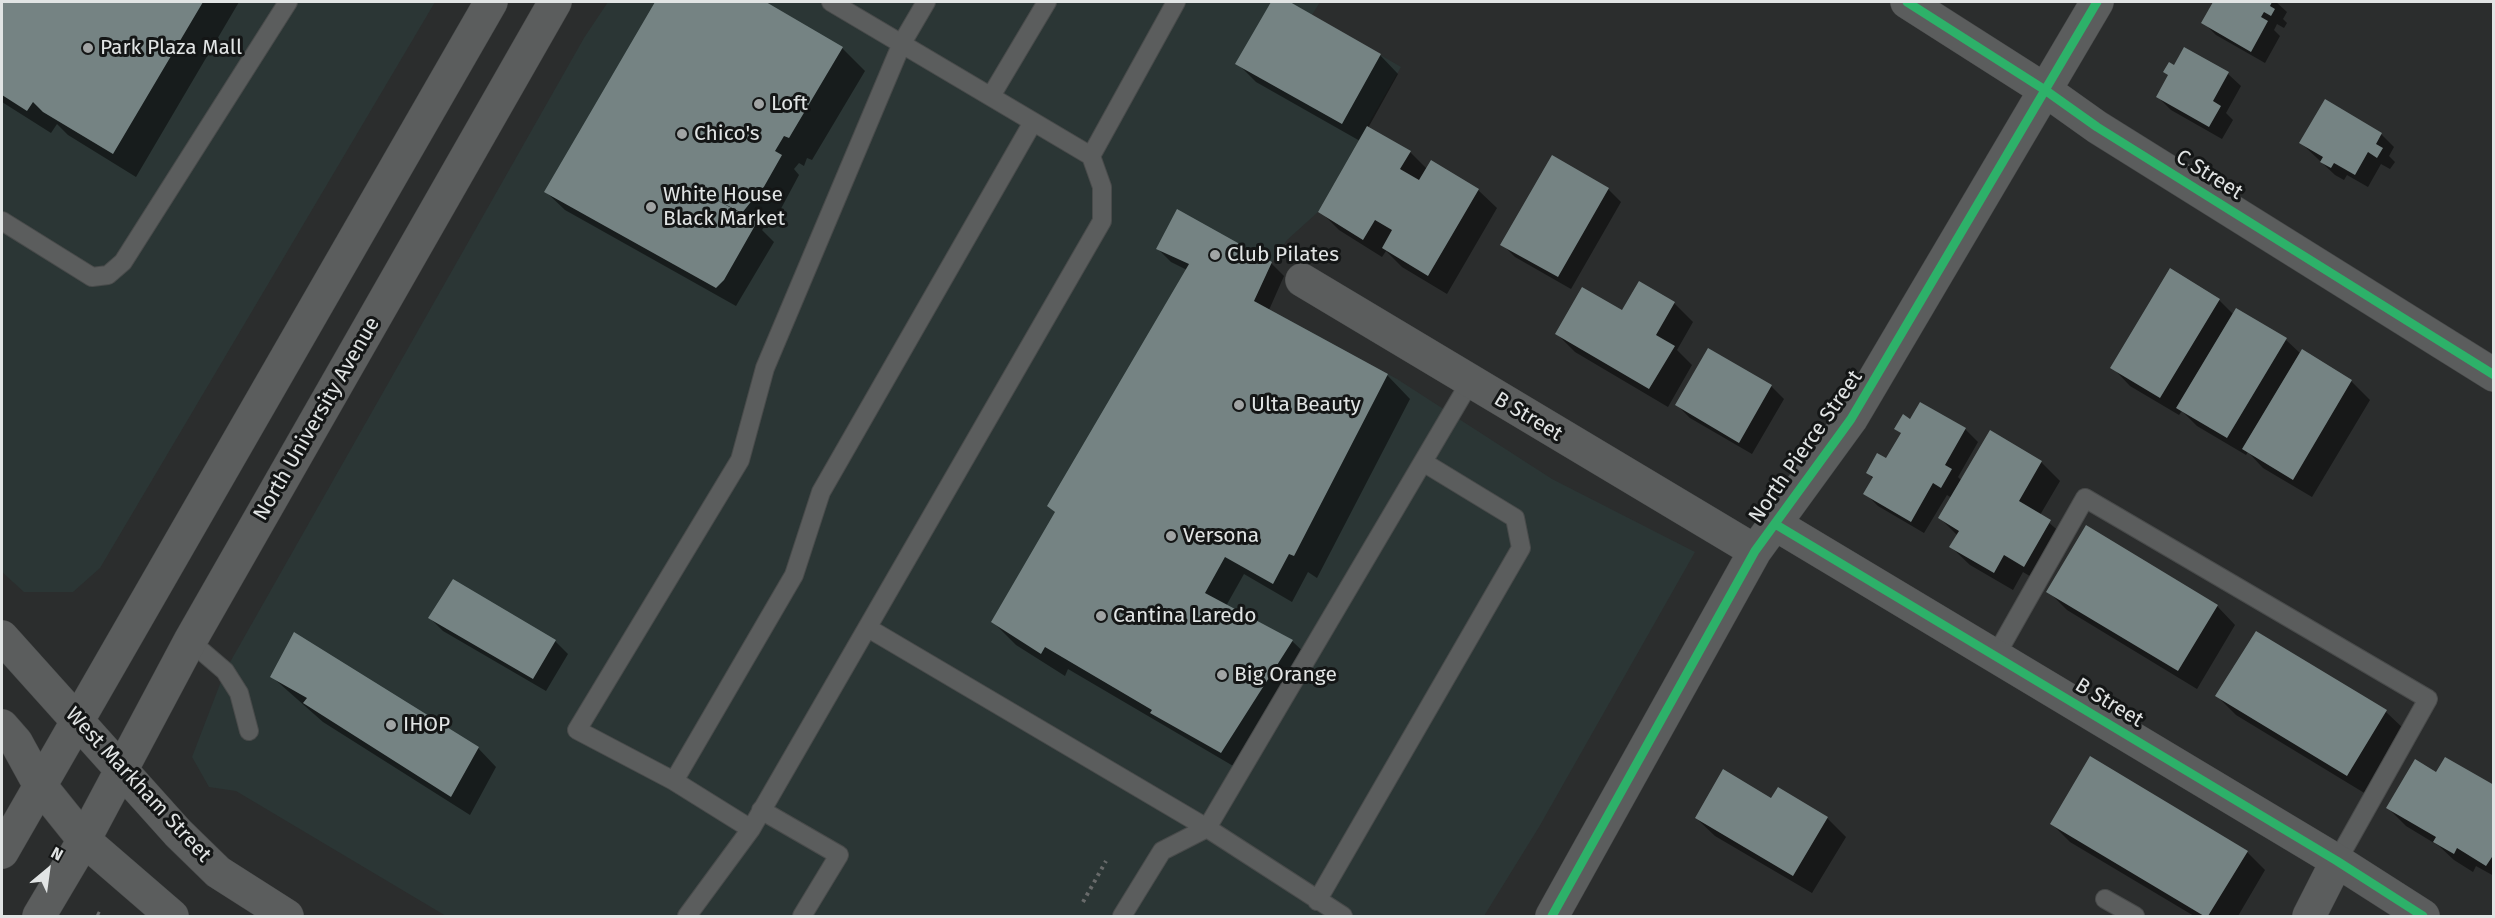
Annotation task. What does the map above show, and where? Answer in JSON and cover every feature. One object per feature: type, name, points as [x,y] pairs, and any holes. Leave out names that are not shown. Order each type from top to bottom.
[{"type":"street","points":[[2,852],[76,719],[491,2]]},
{"type":"street","name":"C Street","points":[[1907,2],[2045,90],[2097,127],[2493,375]]},
{"type":"street","name":"North Pierce Street","points":[[1552,916],[1755,551],[1851,419],[2097,2]]},
{"type":"street","name":"North University Avenue","points":[[39,916],[84,840],[190,641],[556,4]]},
{"type":"street","name":"B Street","points":[[1302,280],[1755,551]]},
{"type":"street","name":"B Street","points":[[1775,524],[2337,861],[2423,916]]},
{"type":"street","name":"West Markham Street","points":[[2,637],[178,833],[218,872],[288,916]]},
{"type":"street","points":[[2,726],[16,742],[39,784],[84,840],[172,916]]},
{"type":"street","points":[[2309,916],[2337,861]]},
{"type":"lane","points":[[2,221],[92,277],[108,275],[123,262],[288,2]]},
{"type":"lane","points":[[687,916],[751,829],[1102,221],[1102,187],[1091,156],[831,2]]},
{"type":"lane","points":[[751,829],[674,781],[578,730],[740,460],[765,368],[902,43],[926,2]]},
{"type":"lane","points":[[991,96],[1047,2]]},
{"type":"lane","points":[[1091,156],[1176,2]]},
{"type":"lane","points":[[674,781],[794,575],[821,492],[1034,122]]},
{"type":"lane","points":[[1122,916],[1162,851],[1207,828],[1470,382]]},
{"type":"lane","points":[[1317,901],[1521,548],[1515,518],[1422,462]]},
{"type":"lane","points":[[1996,655],[2085,498],[2428,699],[2337,861]]},
{"type":"lane","points":[[868,628],[1207,828],[1343,916]]},
{"type":"lane","points":[[190,641],[230,678],[239,693],[249,731]]},
{"type":"lane","points":[[761,810],[839,855],[802,916]]},
{"type":"lane","points":[[2105,899],[2135,916]]},
{"type":"path","points":[[1083,902],[1106,861]]},
{"type":"path","points":[[97,913],[103,916]]},
{"type":"shaded area","name":"Park Plaza Mall","points":[[2,2],[435,2],[100,568],[73,592],[24,592],[2,572]]},
{"type":"shaded area","points":[[608,2],[1320,2],[1312,15],[1401,67],[1318,212],[1287,240],[1272,262],[1254,301],[1397,379],[1552,479],[1695,552],[1539,827],[1484,916],[446,916],[236,791],[209,787],[192,757],[225,671],[584,38]]},
{"type":"building","name":"Park Plaza Mall","points":[[2,2],[203,2],[113,154],[43,112],[33,102],[27,111],[2,95]]},
{"type":"building","points":[[655,2],[766,2],[843,47],[789,138],[784,136],[775,151],[782,155],[757,199],[750,203],[742,213],[711,197],[757,222],[724,280],[716,288],[544,192]]},
{"type":"building","points":[[1271,2],[1290,2],[1381,54],[1342,124],[1235,64]]},
{"type":"building","points":[[2213,2],[2272,2],[2270,6],[2275,9],[2271,16],[2264,12],[2261,17],[2268,21],[2251,52],[2201,23]]},
{"type":"building","points":[[2184,47],[2229,72],[2213,101],[2221,106],[2209,127],[2156,97],[2168,75],[2163,72],[2169,62],[2174,65]]},
{"type":"building","points":[[2325,99],[2382,133],[2376,144],[2383,148],[2377,158],[2368,152],[2355,175],[2334,163],[2331,168],[2320,162],[2323,157],[2299,143]]},
{"type":"building","points":[[1367,126],[1411,151],[1400,169],[1419,180],[1431,160],[1479,189],[1428,276],[1382,248],[1392,230],[1375,220],[1363,240],[1318,212]]},
{"type":"building","points":[[1552,155],[1609,188],[1558,277],[1500,245]]},
{"type":"building","points":[[1177,209],[1272,262],[1254,301],[1388,374],[1294,556],[1289,554],[1273,584],[1225,557],[1205,593],[1293,640],[1221,753],[1150,713],[1152,710],[1045,647],[1041,654],[991,622],[1055,512],[1047,506],[1189,264],[1156,249]]},
{"type":"building","points":[[2170,268],[2220,299],[2160,398],[2110,368]]},
{"type":"building","points":[[1639,281],[1675,302],[1656,335],[1675,346],[1649,389],[1555,334],[1582,287],[1622,310]]},
{"type":"building","points":[[2236,308],[2287,338],[2227,438],[2176,408]]},
{"type":"building","points":[[1708,348],[1772,385],[1739,443],[1675,405]]},
{"type":"building","points":[[2302,349],[2352,380],[2293,480],[2242,449]]},
{"type":"building","points":[[1920,402],[1966,428],[1945,465],[1952,469],[1941,488],[1933,483],[1911,522],[1863,494],[1873,477],[1866,473],[1877,453],[1886,458],[1901,433],[1894,429],[1903,414],[1910,419]]},
{"type":"building","points":[[1990,430],[2042,461],[2019,501],[2051,520],[2024,567],[2004,555],[1994,573],[1949,547],[1959,531],[1938,518]]},
{"type":"building","points":[[2086,525],[2218,605],[2178,671],[2046,592]]},
{"type":"building","points":[[453,579],[556,640],[533,679],[428,618]]},
{"type":"building","points":[[2256,631],[2387,710],[2347,776],[2215,696]]},
{"type":"building","name":"IHOP","points":[[294,632],[479,747],[451,797],[303,703],[307,698],[270,677]]},
{"type":"building","points":[[2090,756],[2248,851],[2208,916],[2204,916],[2050,824]]},
{"type":"building","points":[[2445,757],[2494,785],[2494,854],[2486,866],[2457,848],[2454,854],[2433,842],[2436,837],[2386,808],[2415,759],[2436,772]]},
{"type":"building","points":[[1723,769],[1771,798],[1778,787],[1828,817],[1793,876],[1695,818]]},
{"type":"cycle path","points":[[1907,2],[2045,90],[2097,127],[2494,375]]},
{"type":"cycle path","points":[[1552,916],[1755,551],[1851,419],[2097,2]]},
{"type":"cycle path","points":[[1775,524],[2337,861],[2423,916]]},
{"type":"place","name":"Park Plaza Mall","points":[[88,48]]},
{"type":"place","name":"Loft","points":[[759,104]]},
{"type":"place","name":"Chico's","points":[[682,134]]},
{"type":"place","name":"White House Black Market","points":[[651,207]]},
{"type":"place","name":"Club Pilates","points":[[1215,255]]},
{"type":"place","name":"Ulta Beauty","points":[[1239,405]]},
{"type":"place","name":"Versona","points":[[1171,536]]},
{"type":"place","name":"Cantina Laredo","points":[[1101,616]]},
{"type":"place","name":"Big Orange","points":[[1222,675]]},
{"type":"place","name":"IHOP","points":[[391,725]]}]
